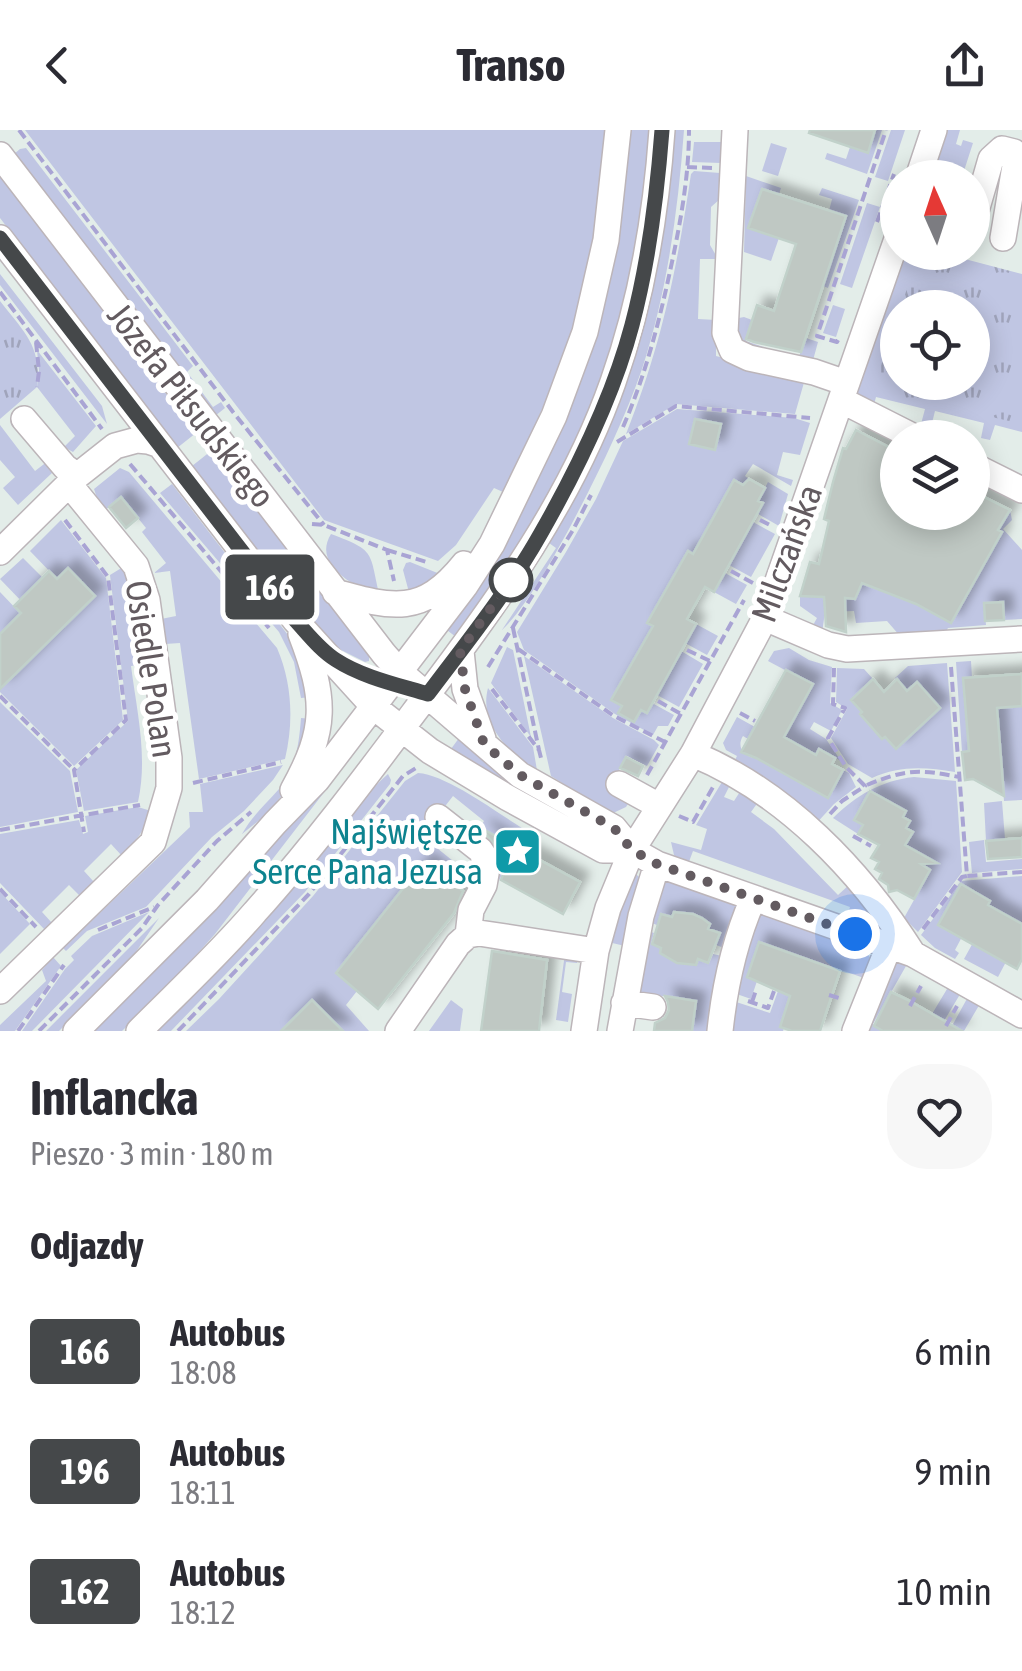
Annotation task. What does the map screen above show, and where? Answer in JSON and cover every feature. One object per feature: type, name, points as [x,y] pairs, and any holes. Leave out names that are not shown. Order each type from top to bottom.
[{"type":"street","points":[[266,814],[317,780],[492,544],[554,416],[586,332],[606,240],[618,130]]},
{"type":"street","points":[[138,1031],[254,915],[314,845],[460,651],[540,535],[587,444],[631,329],[644,275],[662,130]]},
{"type":"street","points":[[736,130],[725,332],[732,350],[749,358],[814,372],[888,420]]},
{"type":"street","points":[[924,160],[934,130]]},
{"type":"street","points":[[990,162],[1002,149],[1014,152],[1012,241]]},
{"type":"street","name":"Józefa Piłsudskiego","points":[[0,155],[396,677]]},
{"type":"street","name":"Józefa Piłsudskiego","points":[[0,238],[295,620],[374,707],[430,751],[508,798],[603,850],[632,850]]},
{"type":"street","name":"Milczańska","points":[[584,1031],[581,945],[608,908],[632,850],[638,795],[693,754],[764,618],[886,270]]},
{"type":"street","points":[[113,384],[121,424],[115,446]]},
{"type":"street","name":"Osiedle Polan","points":[[0,991],[153,842],[169,788],[169,758],[148,600],[136,566],[65,467],[24,419]]},
{"type":"street","points":[[0,552],[73,480],[115,446],[137,440],[160,445]]},
{"type":"street","points":[[990,474],[1022,490]]},
{"type":"street","points":[[335,592],[401,606],[422,600],[444,587],[505,514]]},
{"type":"street","points":[[764,618],[828,645],[847,648],[1022,639]]},
{"type":"street","points":[[76,1031],[207,900],[266,814],[310,759],[320,706],[315,672],[295,620]]},
{"type":"street","name":"Józefa Piłsudskiego","points":[[320,648],[343,664],[396,677],[428,694],[520,775],[614,828],[632,850],[657,864],[902,946],[1022,1014]]},
{"type":"street","points":[[460,651],[465,689],[484,744]]},
{"type":"street","points":[[693,754],[725,767],[795,815],[857,879],[902,946],[856,1031]]},
{"type":"street","points":[[438,817],[480,850],[488,862],[484,885],[471,910],[468,935]]},
{"type":"street","points":[[626,1023],[641,916],[657,864]]},
{"type":"street","points":[[720,1031],[739,931],[753,899]]},
{"type":"street","points":[[398,1031],[468,935],[581,945]]},
{"type":"street","points":[[626,1023],[653,1007]]},
{"type":"path","points":[[19,130],[233,412],[324,524],[443,568]]},
{"type":"path","points":[[817,336],[886,130]]},
{"type":"path","points":[[0,292],[115,446],[268,627]]},
{"type":"path","points":[[36,340],[37,388]]},
{"type":"path","points":[[616,442],[676,406],[815,419]]},
{"type":"path","points":[[62,516],[108,577],[126,720],[74,770]]},
{"type":"path","points":[[386,550],[396,586]]},
{"type":"path","points":[[725,767],[693,822],[638,795],[753,583],[731,571]]},
{"type":"path","points":[[513,628],[541,763]]},
{"type":"path","points":[[518,649],[614,716],[665,742]]},
{"type":"path","points":[[687,650],[710,661]]},
{"type":"path","points":[[950,659],[967,876]]},
{"type":"path","points":[[834,664],[832,704],[844,708],[828,738],[865,786]]},
{"type":"path","points":[[492,688],[539,750]]},
{"type":"path","points":[[0,696],[74,770],[84,832]]},
{"type":"path","points":[[658,701],[681,714]]},
{"type":"path","points":[[736,710],[755,721]]},
{"type":"path","points":[[200,782],[274,764]]},
{"type":"path","points":[[813,832],[842,801],[895,774],[916,770],[960,777]]},
{"type":"path","points":[[0,830],[138,804],[164,810]]},
{"type":"path","points":[[39,1031],[142,928],[217,841],[266,814]]},
{"type":"path","points":[[862,841],[870,846]]},
{"type":"path","points":[[902,946],[919,933],[962,877],[1022,872]]},
{"type":"path","points":[[1,891],[27,917]]},
{"type":"path","points":[[89,934],[158,905]]},
{"type":"path","points":[[752,1002],[756,990]]},
{"type":"path","points":[[725,992],[768,1008],[774,990]]},
{"type":"green space","points":[[25,130],[607,130],[582,298],[543,408],[503,492],[494,488],[456,545],[438,561],[324,520]]},
{"type":"green space","points":[[629,130],[650,130],[648,157],[633,263],[607,365],[588,416],[551,491],[517,549],[456,637],[443,627],[520,512],[544,467],[582,375],[609,279]]},
{"type":"green space","points":[[674,130],[684,130],[675,221],[665,281],[642,369],[569,529],[530,595],[502,630],[556,548],[549,543],[598,446],[637,344],[659,256]]},
{"type":"green space","points":[[875,130],[882,130],[867,174],[825,159],[827,153],[846,159],[850,147],[867,152]]},
{"type":"green space","points":[[891,130],[905,130],[895,160],[881,160]]},
{"type":"green space","points":[[942,130],[960,130],[956,144],[961,146],[963,140],[973,143],[968,160],[933,160]]},
{"type":"green space","points":[[694,142],[721,142],[721,163],[692,162]]},
{"type":"green space","points":[[771,143],[787,148],[778,176],[762,171]]},
{"type":"green space","points":[[26,148],[193,366],[187,372],[213,407],[221,402],[225,408],[215,416],[14,154]]},
{"type":"green space","points":[[694,171],[720,173],[720,199],[711,207],[710,245],[718,259],[700,259],[698,319],[716,320],[716,356],[805,379],[795,414],[676,404],[626,434],[659,337]]},
{"type":"green space","points":[[0,176],[196,433],[177,448],[0,218]]},
{"type":"green space","points":[[746,176],[781,188],[779,194],[762,189],[749,227],[780,235],[771,261],[744,252]]},
{"type":"green space","points":[[822,188],[859,200],[828,288],[823,286],[845,217],[829,211],[832,199],[819,195]]},
{"type":"green space","points":[[867,203],[880,207],[852,288],[840,284]]},
{"type":"green space","points":[[990,266],[1022,274],[1022,424],[917,400],[990,400],[990,290],[907,290],[913,270],[990,270]]},
{"type":"green space","points":[[895,270],[953,270],[1022,287],[1022,432],[995,425],[990,440],[990,420],[935,411],[933,420],[922,420],[925,409],[888,400],[990,400],[990,290],[889,290]]},
{"type":"green space","points":[[0,274],[102,406],[107,424],[0,285]]},
{"type":"green space","points":[[0,301],[29,340],[38,373],[37,387],[0,419]]},
{"type":"green space","points":[[833,305],[845,309],[836,337],[823,333]]},
{"type":"green space","points":[[880,316],[880,398],[876,397],[872,412],[866,399],[855,392]]},
{"type":"green space","points":[[744,317],[752,320],[746,341],[798,359],[806,338],[818,342],[812,364],[744,346],[733,327]]},
{"type":"green space","points":[[37,350],[96,426],[73,452],[64,447],[75,436],[37,387]]},
{"type":"green space","points":[[880,369],[880,392],[873,390]]},
{"type":"green space","points":[[677,409],[794,418],[810,423],[800,455],[783,452],[777,475],[793,480],[791,486],[753,464],[745,476],[749,479],[746,484],[734,481],[693,554],[687,552],[648,623],[653,626],[611,699],[622,706],[619,713],[641,710],[652,703],[674,715],[668,726],[658,726],[653,735],[615,714],[524,650],[517,632],[596,499],[623,441]]},
{"type":"green space","points":[[0,425],[35,471],[48,461],[52,473],[18,505],[3,488],[15,477],[0,460]]},
{"type":"green space","points":[[211,451],[369,656],[369,661],[341,650],[301,608],[192,466]]},
{"type":"green space","points":[[120,468],[129,472],[277,648],[290,702],[285,759],[199,779],[180,643],[165,644],[161,619],[176,616],[170,571],[154,573],[166,563],[142,532],[146,528],[122,498],[105,510],[94,489]]},
{"type":"green space","points":[[768,482],[788,494],[779,526],[758,514],[763,504],[758,501]]},
{"type":"green space","points":[[172,484],[291,639],[311,697],[301,698],[294,662],[279,632],[160,493]]},
{"type":"green space","points":[[1010,510],[1012,520],[1003,529],[1022,550],[1022,619],[1004,620],[1003,602],[984,604],[986,625],[900,636],[887,621],[856,623],[854,611],[825,612],[822,633],[812,627],[817,618],[800,606],[800,596],[854,598],[862,583],[916,604],[1001,533],[998,530]]},
{"type":"green space","points":[[61,520],[106,578],[123,720],[74,766],[0,692],[0,674],[8,681],[95,596],[68,568],[57,579],[30,551]]},
{"type":"green space","points":[[753,522],[775,534],[751,577],[729,565],[735,555],[730,551],[742,529],[748,532]]},
{"type":"green space","points":[[331,534],[369,555],[380,597],[350,582],[332,566],[326,546]]},
{"type":"green space","points":[[23,558],[50,585],[27,607],[0,579]]},
{"type":"green space","points":[[410,562],[445,576],[410,596],[403,570]]},
{"type":"green space","points":[[123,567],[135,592],[146,664],[131,666],[140,734],[141,785],[138,802],[84,811],[76,770],[128,721],[110,575]]},
{"type":"green space","points":[[725,573],[747,585],[736,604],[714,592]]},
{"type":"green space","points":[[0,592],[21,614],[0,634]]},
{"type":"green space","points":[[696,624],[718,636],[707,655],[685,643]]},
{"type":"green space","points":[[507,647],[513,650],[531,737],[491,683]]},
{"type":"green space","points":[[789,648],[832,667],[830,703],[842,710],[831,731],[814,722],[810,729],[826,739],[841,761],[820,749],[816,755],[783,737],[813,685],[768,661],[774,651]]},
{"type":"green space","points":[[681,651],[703,664],[679,707],[657,695]]},
{"type":"green space","points":[[524,656],[659,745],[647,766],[627,756],[610,786],[631,799],[626,807],[611,814],[551,776]]},
{"type":"green space","points":[[971,661],[972,678],[963,679],[969,751],[962,752],[956,662]]},
{"type":"green space","points":[[947,663],[955,772],[913,768],[872,778],[848,764],[831,738],[847,709],[836,702],[837,668],[864,669],[873,679],[860,715],[896,748],[902,693],[895,678],[908,666]]},
{"type":"green space","points":[[488,688],[533,747],[538,776],[508,748],[493,727],[486,702]]},
{"type":"green space","points":[[0,702],[70,771],[78,812],[0,827]]},
{"type":"green space","points":[[1022,706],[1022,800],[1004,801],[997,708]]},
{"type":"green space","points":[[737,717],[755,727],[748,739],[743,736],[741,740],[742,751],[748,756],[828,798],[843,770],[856,787],[814,826],[733,764],[737,756],[726,750],[723,743]]},
{"type":"green space","points":[[301,718],[312,719],[283,794],[267,814],[242,834],[289,773],[298,746]]},
{"type":"green space","points":[[459,738],[515,787],[451,749]]},
{"type":"green space","points":[[355,743],[359,747],[215,934],[173,981],[122,1031],[94,1031],[211,914]]},
{"type":"green space","points":[[283,765],[244,811],[212,837],[146,907],[87,931],[66,951],[63,948],[190,827],[189,812],[203,812],[200,784]]},
{"type":"green space","points":[[418,773],[457,787],[522,828],[508,850],[512,856],[479,917],[496,864],[486,844],[490,838],[479,829],[484,821],[453,796],[422,836],[458,865],[447,878],[424,862],[336,972],[357,991],[346,1005],[369,1031],[343,1031],[312,1000],[280,1031],[186,1031],[313,896],[405,781]]},
{"type":"green space","points":[[388,774],[390,784],[305,892],[171,1031],[155,1031],[282,900]]},
{"type":"green space","points":[[725,777],[732,781],[724,797],[734,801],[743,787],[761,798],[751,812],[774,829],[838,895],[849,885],[890,929],[871,932],[876,916],[864,912],[858,927],[845,923],[850,907],[693,851],[687,867],[674,855],[671,842],[701,850],[707,829],[696,825]]},
{"type":"green space","points":[[914,777],[956,781],[962,872],[918,932],[904,918],[930,871],[921,865],[925,856],[905,845],[912,832],[906,828],[906,811],[871,791],[858,834],[833,818],[870,790]]},
{"type":"green space","points":[[1002,801],[1005,839],[986,841],[984,803]]},
{"type":"green space","points":[[138,807],[151,811],[136,840],[122,856],[111,844],[84,871],[94,882],[80,896],[69,885],[42,912],[52,923],[45,930],[0,883],[0,834],[79,820],[83,834],[88,832],[85,816]]},
{"type":"green space","points":[[984,840],[986,862],[1022,859],[1022,869],[972,873],[969,842]]},
{"type":"green space","points":[[635,873],[640,878],[625,946],[608,942]]},
{"type":"green space","points":[[1022,876],[1022,924],[961,884],[938,925],[954,934],[964,933],[955,959],[921,935],[961,881]]},
{"type":"green space","points":[[666,880],[733,900],[738,907],[724,948],[716,945],[719,933],[708,929],[709,924],[693,914],[661,914],[657,925],[649,922],[660,883]]},
{"type":"green space","points":[[0,892],[30,924],[0,954]]},
{"type":"green space","points":[[761,910],[865,948],[871,960],[864,978],[759,942],[747,976],[757,981],[751,999],[731,992]]},
{"type":"green space","points":[[149,912],[32,1031],[22,1031],[74,960],[71,956],[92,936]]},
{"type":"green space","points":[[159,918],[129,962],[59,1031],[46,1031]]},
{"type":"green space","points":[[646,930],[654,933],[651,944],[661,948],[660,954],[677,963],[696,965],[698,959],[709,963],[713,954],[722,956],[713,1031],[692,1031],[695,1001],[636,992]]},
{"type":"green space","points":[[975,939],[977,947],[1001,960],[1008,958],[998,977],[964,959]]},
{"type":"green space","points":[[565,953],[578,955],[577,963],[566,962],[562,992],[572,994],[568,1022],[556,1020]]},
{"type":"green space","points":[[53,957],[61,966],[15,1031],[0,1031],[0,1025],[46,981],[42,970]]},
{"type":"green space","points":[[900,961],[906,966],[873,1024],[883,1031],[866,1031],[895,963]]},
{"type":"green space","points":[[950,984],[962,991],[944,1021],[932,1014]]},
{"type":"green space","points":[[778,991],[797,992],[780,1026],[783,1031],[729,1031],[730,1000],[770,1013]]},
{"type":"green space","points":[[969,995],[981,1002],[964,1031],[952,1026]]},
{"type":"green space","points":[[451,1000],[463,1009],[460,1031],[429,1031]]},
{"type":"building","points":[[875,130],[868,153],[809,133]]},
{"type":"building","points":[[762,189],[846,216],[801,352],[746,339],[757,305],[774,311],[796,244],[748,228]]},
{"type":"building","points":[[695,419],[721,424],[715,450],[689,444]]},
{"type":"building","points":[[856,430],[880,443],[880,530],[990,530],[990,500],[1010,510],[998,530],[1002,532],[951,623],[862,583],[855,599],[845,598],[846,632],[826,626],[824,597],[800,596],[810,562],[819,564],[829,521],[824,519],[843,448],[846,449]]},
{"type":"building","points":[[749,479],[765,488],[758,501],[763,503],[714,592],[705,587],[687,619],[696,624],[647,713],[641,710],[634,722],[618,713],[622,706],[611,700],[653,626],[647,623],[688,551],[693,554],[734,480],[743,485]]},
{"type":"building","points":[[121,497],[138,518],[126,528],[109,507]]},
{"type":"building","points":[[68,568],[95,596],[0,689],[0,634],[21,613],[14,606],[49,571],[57,579]]},
{"type":"building","points":[[1003,602],[1004,620],[985,621],[984,603]]},
{"type":"building","points":[[786,670],[813,684],[784,737],[816,755],[819,749],[835,758],[832,764],[843,770],[828,798],[741,752]]},
{"type":"building","points":[[1022,674],[1022,706],[997,708],[1004,796],[973,779],[965,780],[962,752],[969,751],[963,678]]},
{"type":"building","points":[[873,679],[884,692],[897,679],[907,691],[917,682],[940,708],[896,749],[885,737],[882,739],[851,700]]},
{"type":"building","points":[[626,757],[643,766],[638,776],[620,768]]},
{"type":"building","points":[[870,791],[906,811],[903,817],[910,821],[906,828],[913,832],[905,845],[937,863],[921,864],[930,870],[914,899],[897,890],[889,892],[888,885],[879,879],[882,873],[875,869],[879,862],[871,858],[879,845],[858,834],[863,825],[854,820]]},
{"type":"building","points":[[481,828],[580,882],[563,914],[501,880],[508,862]]},
{"type":"building","points":[[1022,838],[1022,857],[988,859],[986,841]]},
{"type":"building","points":[[424,862],[463,891],[454,913],[378,1009],[336,973]]},
{"type":"building","points":[[961,884],[1022,924],[1022,959],[1017,969],[938,925]]},
{"type":"building","points":[[674,912],[702,918],[710,924],[708,929],[720,933],[708,963],[698,959],[696,965],[677,963],[652,944],[661,914],[672,917]]},
{"type":"building","points":[[759,942],[840,971],[820,1031],[780,1027],[790,996],[747,977]]},
{"type":"building","points":[[492,951],[547,960],[539,1031],[481,1031]]},
{"type":"building","points":[[891,992],[962,1031],[883,1031],[874,1026]]},
{"type":"building","points":[[665,996],[696,1001],[692,1031],[654,1031],[655,1023],[665,1018],[669,1010]]},
{"type":"building","points":[[312,1000],[343,1031],[281,1031]]},
{"type":"bus line","name":"166","points":[[0,238],[320,648],[350,668],[428,694],[540,535],[612,386],[645,268],[662,130]]},
{"type":"place","name":"Najświętsze Serce Pana Jezusa","points":[[518,851]]},
{"type":"route","points":[[511,580],[460,651],[465,689],[484,744],[520,775],[614,828],[632,850],[657,864],[855,934]]}]
